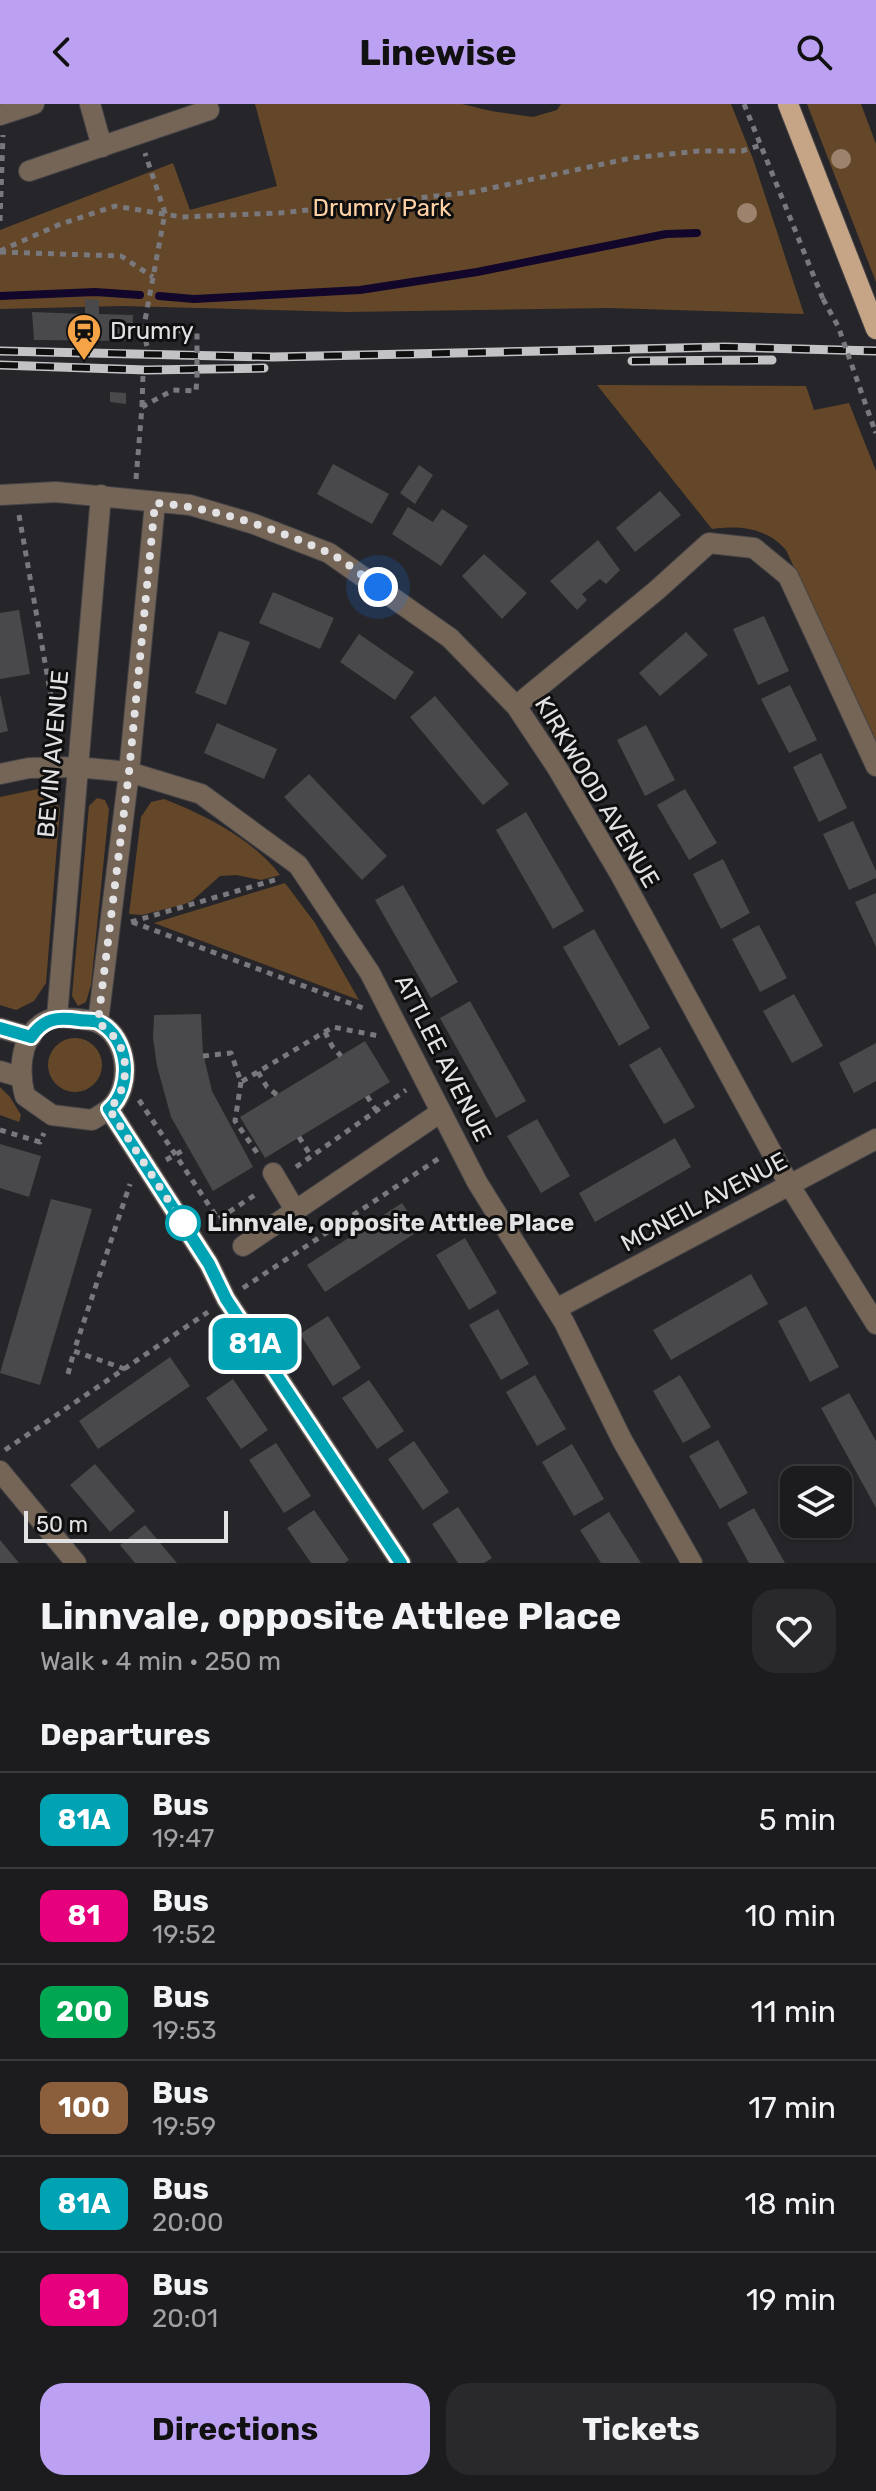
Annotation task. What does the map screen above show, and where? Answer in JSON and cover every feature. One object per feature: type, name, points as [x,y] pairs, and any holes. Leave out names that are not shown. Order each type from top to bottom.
[{"type":"main road","points":[[788,104],[876,329]]},
{"type":"street","points":[[2,115],[34,104]]},
{"type":"street","points":[[90,104],[102,147]]},
{"type":"street","points":[[29,171],[209,110]]},
{"type":"street","name":"KIRKWOOD AVENUE","points":[[8,494],[56,492],[190,505],[254,524],[329,553],[450,638],[516,706],[556,766],[620,874],[790,1186],[876,1324]]},
{"type":"street","name":"BEVIN AVENUE","points":[[57,1017],[69,768],[101,495]]},
{"type":"street","points":[[98,1022],[129,772],[155,503]]},
{"type":"street","points":[[516,706],[709,543],[754,548],[788,576],[876,766]]},
{"type":"street","name":"ATTLEE AVENUE","points":[[0,774],[29,768],[129,772],[201,794],[298,865],[370,973],[477,1182],[556,1309],[622,1440],[692,1563]]},
{"type":"street","points":[[57,1017],[98,1022],[117,1040],[125,1062],[123,1086],[109,1109],[92,1120],[52,1115],[25,1096],[20,1077],[22,1056],[39,1025],[57,1017]]},
{"type":"street","points":[[0,1028],[31,1037]]},
{"type":"street","points":[[0,1071],[20,1077]]},
{"type":"street","points":[[109,1109],[209,1264],[226,1299],[401,1563]]},
{"type":"street","points":[[243,1246],[441,1112]]},
{"type":"street","name":"MCNEIL AVENUE","points":[[556,1309],[876,1139]]},
{"type":"street","points":[[265,1178],[295,1210]]},
{"type":"street","points":[[0,1471],[76,1563]]},
{"type":"path","points":[[744,104],[823,299],[838,326],[876,432]]},
{"type":"path","points":[[0,221],[2,115]]},
{"type":"path","points":[[139,134],[165,213],[143,331],[147,346]]},
{"type":"path","points":[[0,252],[58,225],[115,206],[207,218],[392,203],[473,192],[631,158],[699,151],[742,151],[761,145]]},
{"type":"path","points":[[0,252],[121,256],[153,277]]},
{"type":"path","points":[[142,407],[173,390],[196,391],[197,362],[197,331],[143,331]]},
{"type":"path","points":[[134,500],[143,374]]},
{"type":"path","points":[[8,494],[59,740],[69,768]]},
{"type":"path","points":[[131,922],[302,872]]},
{"type":"path","points":[[110,917],[131,922],[395,1023],[380,1036],[333,1027],[241,1082]]},
{"type":"path","points":[[325,1032],[341,1056]]},
{"type":"path","points":[[203,1056],[231,1053],[241,1082],[235,1121],[265,1178]]},
{"type":"path","points":[[258,1072],[267,1087],[277,1095]]},
{"type":"path","points":[[367,1096],[376,1110]]},
{"type":"path","points":[[0,1130],[40,1142],[52,1115]]},
{"type":"path","points":[[299,1137],[311,1156]]},
{"type":"path","points":[[68,1374],[139,1156]]},
{"type":"path","points":[[74,1351],[126,1369]]},
{"type":"green space","name":"Drumry Park","points":[[255,104],[462,104],[533,117],[557,110],[561,104],[731,104],[753,159],[804,314],[608,308],[347,312],[122,306],[0,309],[0,230],[173,163],[190,210],[277,186]]},
{"type":"green space","points":[[807,104],[861,104],[876,144],[876,282]]},
{"type":"green space","points":[[597,385],[806,386],[814,410],[849,403],[876,471],[876,744],[786,550],[770,537],[752,530],[712,529]]},
{"type":"green space","points":[[43,788],[60,808],[46,983],[34,1001],[16,1010],[0,1005],[0,797]]},
{"type":"green space","points":[[97,798],[105,800],[109,809],[91,985],[86,1002],[78,1006],[72,996],[89,806]]},
{"type":"green space","points":[[164,799],[242,839],[280,875],[261,880],[236,875],[220,876],[185,904],[142,915],[129,914],[141,817],[151,802]]},
{"type":"green space","points":[[285,883],[315,923],[359,1000],[154,923]]},
{"type":"green space","points":[[75,1038],[94,1046],[102,1065],[94,1084],[75,1092],[56,1084],[48,1065],[56,1046]]},
{"type":"green space","points":[[0,1087],[21,1115],[19,1122],[0,1115]]},
{"type":"building","points":[[85,299],[99,300],[99,314],[133,315],[132,341],[34,340],[32,312],[85,314]]},
{"type":"building","points":[[110,392],[126,393],[126,404],[110,402]]},
{"type":"building","points":[[333,464],[389,494],[372,524],[317,494]]},
{"type":"building","points":[[419,465],[433,475],[415,504],[400,493]]},
{"type":"building","points":[[660,491],[681,515],[635,552],[616,528]]},
{"type":"building","points":[[408,507],[433,522],[442,509],[468,526],[441,566],[392,534]]},
{"type":"building","points":[[598,540],[620,570],[606,584],[600,579],[582,594],[587,600],[577,610],[550,581]]},
{"type":"building","points":[[484,554],[527,593],[502,619],[462,576]]},
{"type":"building","points":[[273,592],[334,618],[320,649],[259,623]]},
{"type":"building","points":[[19,610],[30,674],[0,679],[0,613]]},
{"type":"building","points":[[764,616],[789,671],[758,685],[733,629]]},
{"type":"building","points":[[219,631],[250,642],[226,705],[195,693]]},
{"type":"building","points":[[686,632],[708,655],[660,696],[639,673]]},
{"type":"building","points":[[359,634],[414,672],[395,700],[340,662]]},
{"type":"building","points":[[790,685],[817,740],[789,753],[761,699]]},
{"type":"building","points":[[0,694],[8,731],[0,733]]},
{"type":"building","points":[[435,696],[509,784],[483,805],[410,717]]},
{"type":"building","points":[[217,723],[277,749],[264,779],[204,753]]},
{"type":"building","points":[[646,725],[675,780],[645,796],[617,740]]},
{"type":"building","points":[[821,753],[847,808],[819,822],[793,767]]},
{"type":"building","points":[[309,774],[387,856],[362,880],[284,797]]},
{"type":"building","points":[[685,789],[717,843],[689,860],[657,805]]},
{"type":"building","points":[[526,812],[584,911],[553,929],[496,830]]},
{"type":"building","points":[[853,821],[876,871],[876,878],[849,890],[823,834]]},
{"type":"building","points":[[723,859],[750,913],[721,929],[693,874]]},
{"type":"building","points":[[403,885],[458,982],[431,998],[375,900]]},
{"type":"building","points":[[876,893],[876,947],[855,902]]},
{"type":"building","points":[[759,925],[787,978],[760,992],[732,939]]},
{"type":"building","points":[[594,929],[650,1028],[619,1046],[563,947]]},
{"type":"building","points":[[794,994],[823,1046],[792,1063],[763,1011]]},
{"type":"building","points":[[470,1001],[526,1101],[496,1118],[440,1018]]},
{"type":"building","points":[[201,1014],[203,1053],[212,1091],[253,1167],[213,1191],[171,1117],[153,1038],[154,1015]]},
{"type":"building","points":[[365,1041],[390,1082],[265,1158],[240,1117]]},
{"type":"building","points":[[876,1043],[876,1081],[854,1093],[839,1063]]},
{"type":"building","points":[[660,1047],[695,1107],[664,1124],[629,1065]]},
{"type":"building","points":[[537,1119],[570,1176],[541,1193],[507,1136]]},
{"type":"building","points":[[675,1138],[691,1167],[595,1222],[579,1193]]},
{"type":"building","points":[[0,1144],[41,1156],[29,1197],[0,1188]]},
{"type":"building","points":[[51,1199],[92,1209],[40,1385],[0,1373]]},
{"type":"building","points":[[402,1203],[420,1230],[325,1292],[307,1265]]},
{"type":"building","points":[[465,1238],[497,1293],[469,1310],[436,1255]]},
{"type":"building","points":[[751,1274],[768,1304],[671,1360],[653,1330]]},
{"type":"building","points":[[806,1306],[839,1367],[810,1382],[778,1321]]},
{"type":"building","points":[[498,1309],[529,1364],[501,1380],[469,1325]]},
{"type":"building","points":[[328,1316],[361,1368],[333,1386],[300,1334]]},
{"type":"building","points":[[170,1357],[190,1386],[98,1449],[79,1421]]},
{"type":"building","points":[[535,1375],[566,1429],[537,1446],[506,1392]]},
{"type":"building","points":[[680,1375],[711,1427],[683,1443],[653,1391]]},
{"type":"building","points":[[233,1379],[268,1430],[241,1449],[206,1398]]},
{"type":"building","points":[[369,1380],[404,1431],[377,1449],[342,1398]]},
{"type":"building","points":[[849,1393],[876,1441],[876,1508],[821,1408]]},
{"type":"building","points":[[718,1440],[748,1493],[720,1509],[689,1456]]},
{"type":"building","points":[[414,1441],[449,1492],[423,1510],[388,1459]]},
{"type":"building","points":[[276,1443],[311,1496],[284,1513],[249,1460]]},
{"type":"building","points":[[572,1444],[604,1499],[574,1516],[542,1462]]},
{"type":"building","points":[[95,1464],[135,1511],[110,1532],[70,1485]]},
{"type":"building","points":[[458,1507],[492,1558],[484,1563],[458,1563],[432,1524]]},
{"type":"building","points":[[754,1508],[785,1563],[749,1563],[727,1523]]},
{"type":"building","points":[[314,1510],[349,1560],[345,1563],[311,1563],[287,1528]]},
{"type":"building","points":[[609,1512],[641,1563],[601,1563],[580,1530]]},
{"type":"building","points":[[145,1525],[177,1563],[135,1563],[120,1545]]},
{"type":"building","points":[[0,1540],[19,1563],[0,1563]]},
{"type":"waterway","points":[[159,296],[194,299],[360,290],[477,272],[666,234],[697,233]]},
{"type":"waterway","points":[[0,296],[95,292],[140,295]]},
{"type":"railway","points":[[0,351],[273,357],[724,347],[876,351]]},
{"type":"railway","points":[[632,361],[772,360]]},
{"type":"railway","points":[[0,365],[146,370],[264,368]]},
{"type":"bus line","name":"81A","points":[[0,1028],[31,1037],[39,1025],[57,1017],[98,1022],[117,1040],[125,1062],[123,1086],[109,1109],[209,1264],[226,1299],[401,1563]]},
{"type":"place","name":"Drumry","points":[[84,362]]},
{"type":"place","name":"Linnvale, opposite Attlee Place","points":[[183,1223]]},
{"type":"route","points":[[183,1223],[109,1109],[123,1086],[125,1062],[117,1040],[98,1022],[129,772],[155,503],[190,505],[254,524],[329,553],[378,587]]}]
